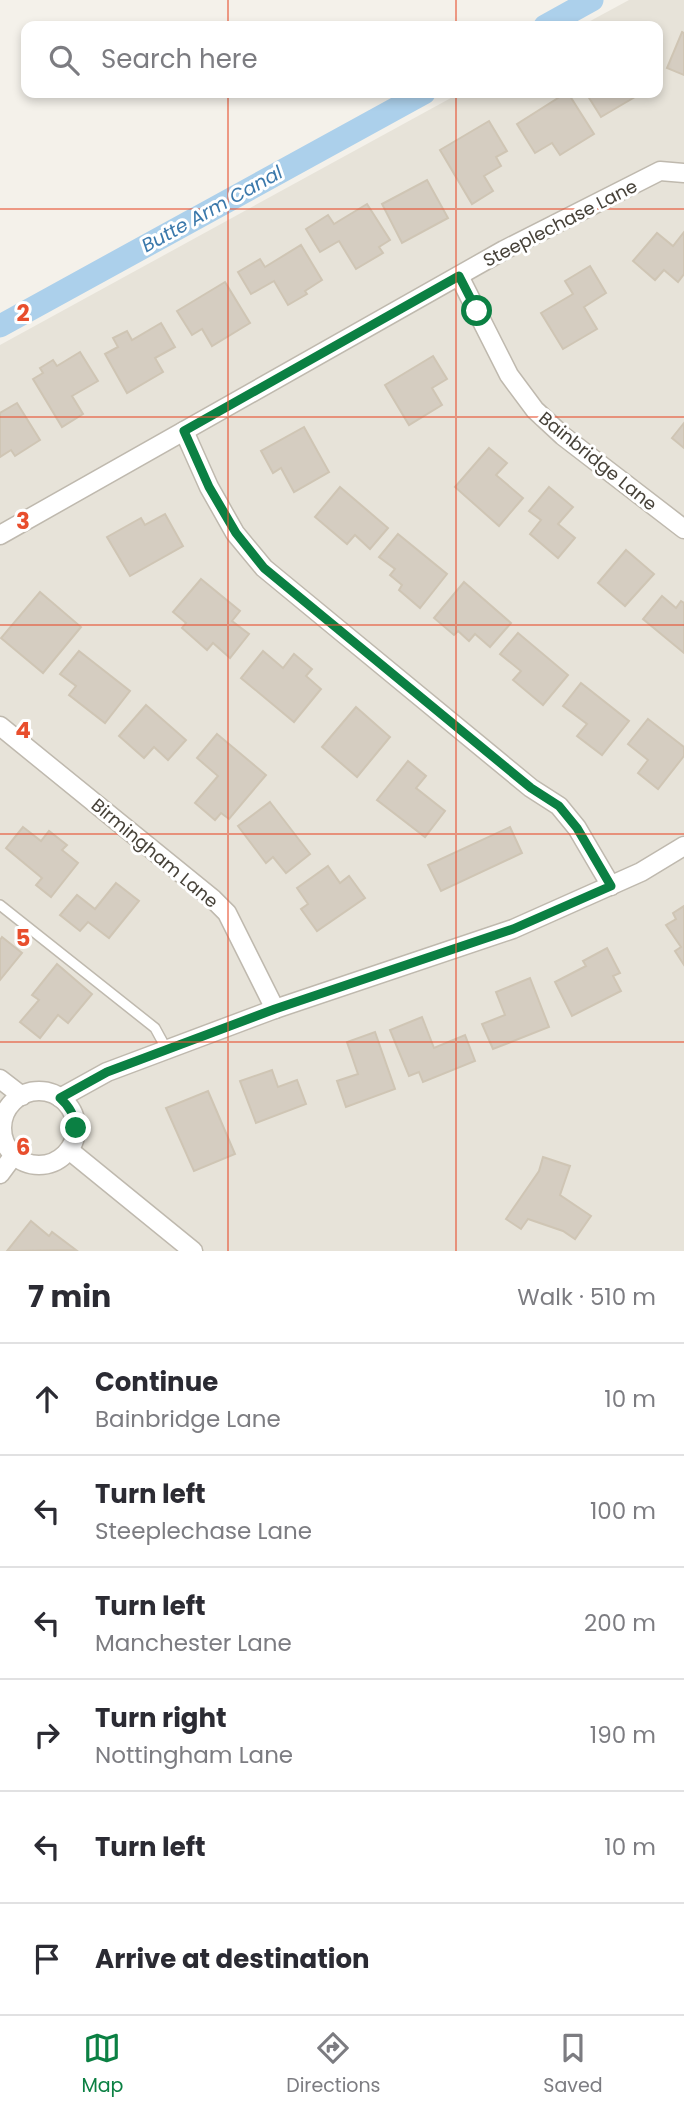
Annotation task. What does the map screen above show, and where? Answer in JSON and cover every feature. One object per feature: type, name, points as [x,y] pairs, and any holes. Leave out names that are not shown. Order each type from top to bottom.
[{"type":"street","name":"Steeplechase Lane","points":[[0,535],[504,250],[660,171],[684,173]]},
{"type":"street","name":"Bainbridge Lane","points":[[459,276],[509,375],[535,410],[563,436],[684,529]]},
{"type":"street","points":[[184,431],[209,487],[236,533],[264,568],[531,788],[559,806],[577,828],[611,886]]},
{"type":"street","name":"Birmingham Lane","points":[[0,726],[214,899],[227,913],[275,1009]]},
{"type":"street","points":[[60,1098],[107,1072],[275,1009],[513,929],[641,872],[684,846]]},
{"type":"street","points":[[0,1079],[22,1096]]},
{"type":"street","points":[[41,1092],[60,1098],[69,1106],[74,1116],[75,1140],[60,1159],[49,1164],[24,1162],[7,1146],[3,1135],[1,1122],[6,1112],[22,1096],[41,1092]]},
{"type":"street","points":[[69,1150],[193,1251]]},
{"type":"street","points":[[0,1174],[14,1155]]},
{"type":"lane","points":[[0,905],[155,1028],[167,1050]]},
{"type":"shaded area","points":[[629,0],[684,0],[684,1251],[0,1251],[0,345],[451,98],[663,98],[663,21],[590,21]]},
{"type":"building","points":[[682,32],[684,33],[684,75],[667,68]]},
{"type":"building","points":[[558,98],[571,98],[594,134],[560,155],[552,143],[535,153],[517,124]]},
{"type":"building","points":[[589,98],[633,98],[601,117]]},
{"type":"building","points":[[489,121],[507,151],[496,157],[501,166],[484,176],[493,191],[472,204],[440,150]]},
{"type":"building","points":[[427,180],[448,218],[402,243],[382,204]]},
{"type":"building","points":[[367,204],[390,240],[379,247],[383,253],[356,269],[339,241],[320,252],[306,229],[328,215],[334,224]]},
{"type":"building","points":[[684,232],[684,274],[678,282],[664,270],[655,280],[633,261],[657,233],[673,246]]},
{"type":"building","points":[[301,245],[322,280],[305,291],[307,294],[288,305],[274,281],[251,294],[238,272],[260,259],[265,267]]},
{"type":"building","points":[[590,266],[606,293],[584,307],[597,329],[563,349],[541,313],[573,294],[565,281]]},
{"type":"building","points":[[225,282],[250,323],[212,346],[202,329],[192,335],[177,311]]},
{"type":"building","points":[[161,323],[175,347],[155,358],[163,372],[127,393],[105,354],[118,347],[113,338],[127,331],[132,340]]},
{"type":"building","points":[[80,352],[98,381],[72,396],[83,414],[62,427],[33,379],[43,373],[40,368],[53,360],[57,366]]},
{"type":"building","points":[[433,356],[447,379],[432,388],[442,405],[409,425],[385,385]]},
{"type":"building","points":[[17,403],[40,440],[15,456],[11,450],[0,457],[0,413]]},
{"type":"building","points":[[684,423],[684,448],[672,438]]},
{"type":"building","points":[[304,427],[329,472],[294,492],[281,468],[273,473],[261,451]]},
{"type":"building","points":[[489,448],[507,463],[496,475],[523,498],[499,526],[455,487]]},
{"type":"building","points":[[340,487],[388,528],[370,549],[355,535],[347,544],[315,517]]},
{"type":"building","points":[[549,487],[573,507],[558,524],[575,538],[558,558],[530,534],[541,520],[529,511]]},
{"type":"building","points":[[165,514],[183,546],[130,576],[107,537],[141,518],[145,525]]},
{"type":"building","points":[[398,534],[447,574],[420,608],[399,590],[402,585],[390,575],[395,569],[379,557]]},
{"type":"building","points":[[626,550],[654,574],[625,606],[598,583]]},
{"type":"building","points":[[201,579],[240,611],[232,621],[249,634],[230,658],[213,643],[207,650],[182,628],[186,623],[173,612]]},
{"type":"building","points":[[464,582],[511,623],[490,647],[475,634],[469,641],[458,631],[454,635],[434,618]]},
{"type":"building","points":[[40,592],[81,627],[43,673],[1,638]]},
{"type":"building","points":[[662,596],[676,608],[681,601],[684,603],[684,653],[643,619]]},
{"type":"building","points":[[518,633],[568,675],[543,705],[513,680],[521,671],[500,654]]},
{"type":"building","points":[[79,651],[130,691],[105,723],[69,695],[76,686],[60,674]]},
{"type":"building","points":[[263,651],[283,668],[294,654],[312,669],[306,676],[321,689],[294,722],[241,678]]},
{"type":"building","points":[[581,683],[629,721],[602,755],[577,736],[587,724],[563,706]]},
{"type":"building","points":[[146,705],[186,740],[168,760],[154,747],[144,758],[119,736]]},
{"type":"building","points":[[356,707],[390,737],[357,777],[322,747]]},
{"type":"building","points":[[648,719],[684,747],[684,756],[658,789],[638,773],[648,760],[628,744]]},
{"type":"building","points":[[217,734],[266,775],[229,819],[221,813],[215,820],[195,803],[218,776],[197,758]]},
{"type":"building","points":[[408,761],[426,776],[416,788],[445,811],[425,837],[377,800]]},
{"type":"building","points":[[270,802],[310,854],[286,873],[273,857],[266,863],[238,826]]},
{"type":"building","points":[[23,827],[41,841],[49,831],[67,845],[62,850],[78,863],[51,897],[36,885],[42,878],[6,848]]},
{"type":"building","points":[[510,827],[522,853],[441,891],[428,865]]},
{"type":"building","points":[[328,866],[340,883],[349,876],[365,898],[317,931],[301,909],[308,904],[297,888]]},
{"type":"building","points":[[116,883],[139,901],[109,938],[88,922],[80,931],[60,915],[77,895],[95,909]]},
{"type":"building","points":[[684,906],[684,965],[675,951],[681,947],[666,925],[676,919],[673,913]]},
{"type":"building","points":[[2,937],[22,953],[0,980],[0,940]]},
{"type":"building","points":[[607,948],[620,973],[613,976],[621,991],[572,1016],[555,982],[586,966],[583,961]]},
{"type":"building","points":[[57,964],[92,994],[68,1023],[58,1015],[40,1038],[20,1022],[39,1000],[32,995]]},
{"type":"building","points":[[530,978],[549,1027],[493,1049],[482,1024],[505,1015],[496,992]]},
{"type":"building","points":[[422,1017],[434,1048],[465,1035],[475,1061],[423,1082],[419,1072],[409,1076],[390,1030]]},
{"type":"building","points":[[375,1032],[395,1089],[346,1107],[337,1081],[358,1074],[347,1042]]},
{"type":"building","points":[[272,1070],[278,1087],[297,1080],[306,1104],[256,1123],[240,1081]]},
{"type":"building","points":[[208,1091],[235,1154],[194,1171],[166,1108]]},
{"type":"building","points":[[543,1157],[570,1166],[560,1195],[591,1216],[575,1239],[563,1231],[528,1219],[521,1229],[506,1219],[539,1171]]},
{"type":"building","points":[[31,1221],[49,1236],[52,1232],[76,1250],[7,1251]]},
{"type":"waterway","name":"Butte Arm Canal","points":[[554,21],[592,0]]},
{"type":"waterway","name":"Butte Arm Canal","points":[[0,326],[415,98]]},
{"type":"route","points":[[76,1128],[69,1106],[60,1098],[107,1072],[275,1009],[513,929],[611,886],[592,850],[559,806],[531,788],[264,568],[236,533],[209,487],[184,431],[459,276],[477,311]]}]
